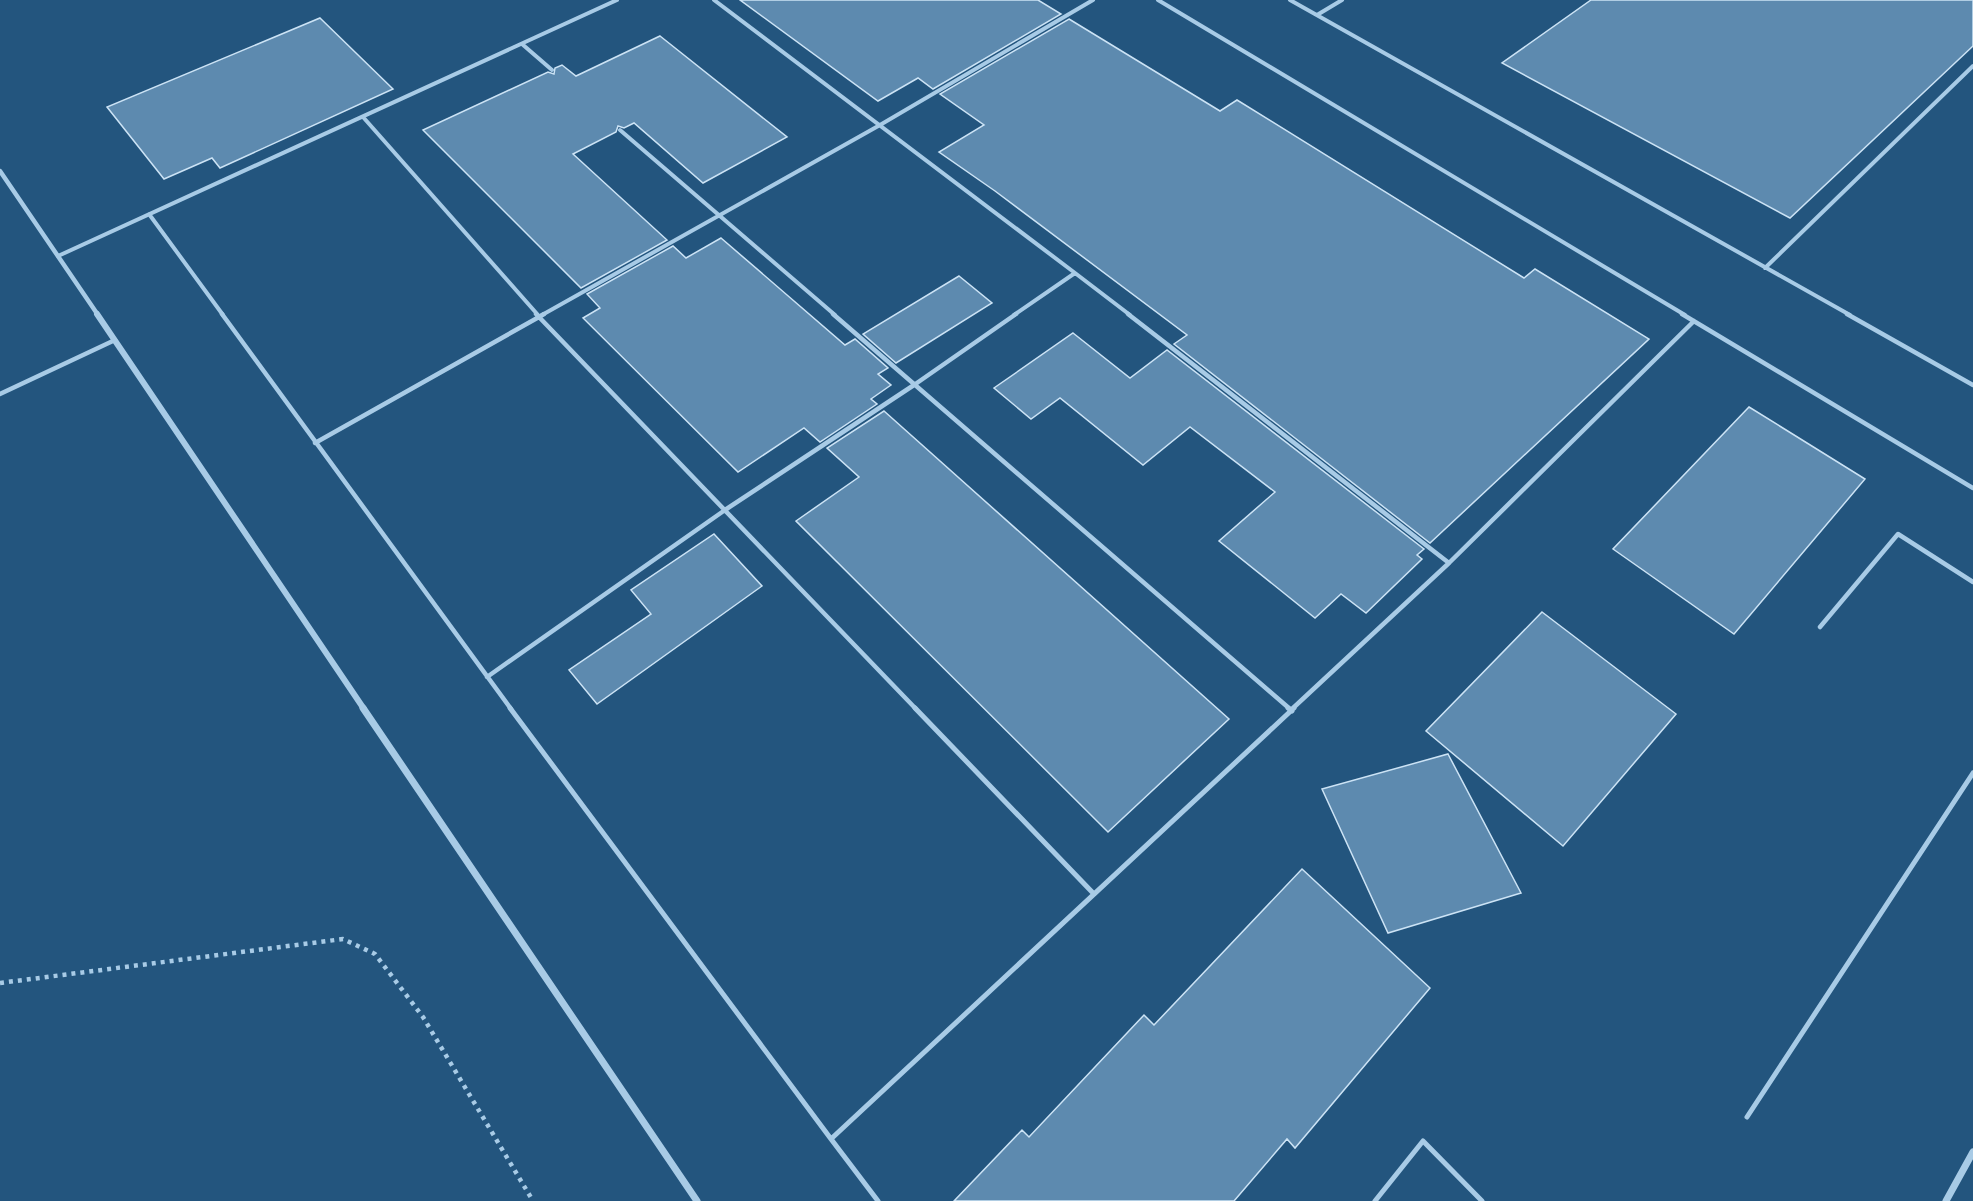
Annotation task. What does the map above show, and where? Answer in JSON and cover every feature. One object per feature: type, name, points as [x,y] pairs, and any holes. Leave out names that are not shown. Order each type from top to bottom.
[{"type":"street","points":[[0,171],[697,1201]]},
{"type":"street","points":[[1946,1201],[1973,1152]]},
{"type":"lane","points":[[58,256],[616,0]]},
{"type":"lane","points":[[714,0],[1075,273],[1449,563]]},
{"type":"lane","points":[[315,443],[880,125],[1093,0]]},
{"type":"lane","points":[[1158,0],[1973,488]]},
{"type":"lane","points":[[1290,0],[1973,385]]},
{"type":"lane","points":[[1317,15],[1342,0]]},
{"type":"lane","points":[[522,44],[552,70]]},
{"type":"lane","points":[[1765,267],[1973,66]]},
{"type":"lane","points":[[363,117],[539,317],[1093,893]]},
{"type":"lane","points":[[620,130],[1292,711]]},
{"type":"lane","points":[[149,214],[487,677],[878,1201]]},
{"type":"lane","points":[[487,677],[725,510],[914,385],[1075,273]]},
{"type":"lane","points":[[831,1139],[1449,563],[1694,321]]},
{"type":"lane","points":[[0,394],[115,339]]},
{"type":"lane","points":[[1820,627],[1898,534],[1973,582]]},
{"type":"lane","points":[[1748,1117],[1973,773]]},
{"type":"lane","points":[[1375,1201],[1423,1140],[1482,1201]]},
{"type":"path","points":[[0,983],[343,939],[375,954],[423,1017],[532,1201]]},
{"type":"building","points":[[740,0],[1038,0],[1061,14],[933,89],[918,78],[878,101]]},
{"type":"building","points":[[1591,0],[1973,0],[1973,46],[1790,218],[1502,63]]},
{"type":"building","points":[[320,18],[393,89],[220,168],[212,158],[164,179],[107,107]]},
{"type":"building","points":[[1069,19],[1220,111],[1237,100],[1524,278],[1535,269],[1649,339],[1430,543],[1174,344],[1187,335],[995,191],[939,152],[984,125],[940,94]]},
{"type":"building","points":[[660,36],[787,137],[703,183],[634,123],[624,128],[618,126],[616,132],[573,154],[667,240],[581,288],[423,130],[548,72],[554,74],[555,68],[562,65],[576,76]]},
{"type":"building","points":[[721,238],[845,345],[855,339],[888,368],[878,374],[891,385],[871,399],[877,404],[820,442],[804,428],[738,472],[583,318],[600,308],[587,294],[673,246],[686,258]]},
{"type":"building","points":[[959,276],[992,303],[896,363],[863,334]]},
{"type":"building","points":[[1073,333],[1130,378],[1167,350],[1424,549],[1417,555],[1422,559],[1366,613],[1341,594],[1315,618],[1219,541],[1275,492],[1190,427],[1143,465],[1060,398],[1031,419],[994,388]]},
{"type":"building","points":[[1749,407],[1865,479],[1734,634],[1613,549]]},
{"type":"building","points":[[884,411],[1229,719],[1108,832],[796,521],[859,477],[827,448]]},
{"type":"building","points":[[714,534],[762,586],[597,704],[569,670],[651,614],[631,590]]},
{"type":"building","points":[[1542,612],[1676,714],[1563,846],[1426,731]]},
{"type":"building","points":[[1448,754],[1521,893],[1388,933],[1322,789]]},
{"type":"building","points":[[1302,869],[1430,988],[1295,1148],[1287,1139],[1234,1201],[954,1201],[1022,1130],[1029,1137],[1144,1015],[1154,1025]]}]
